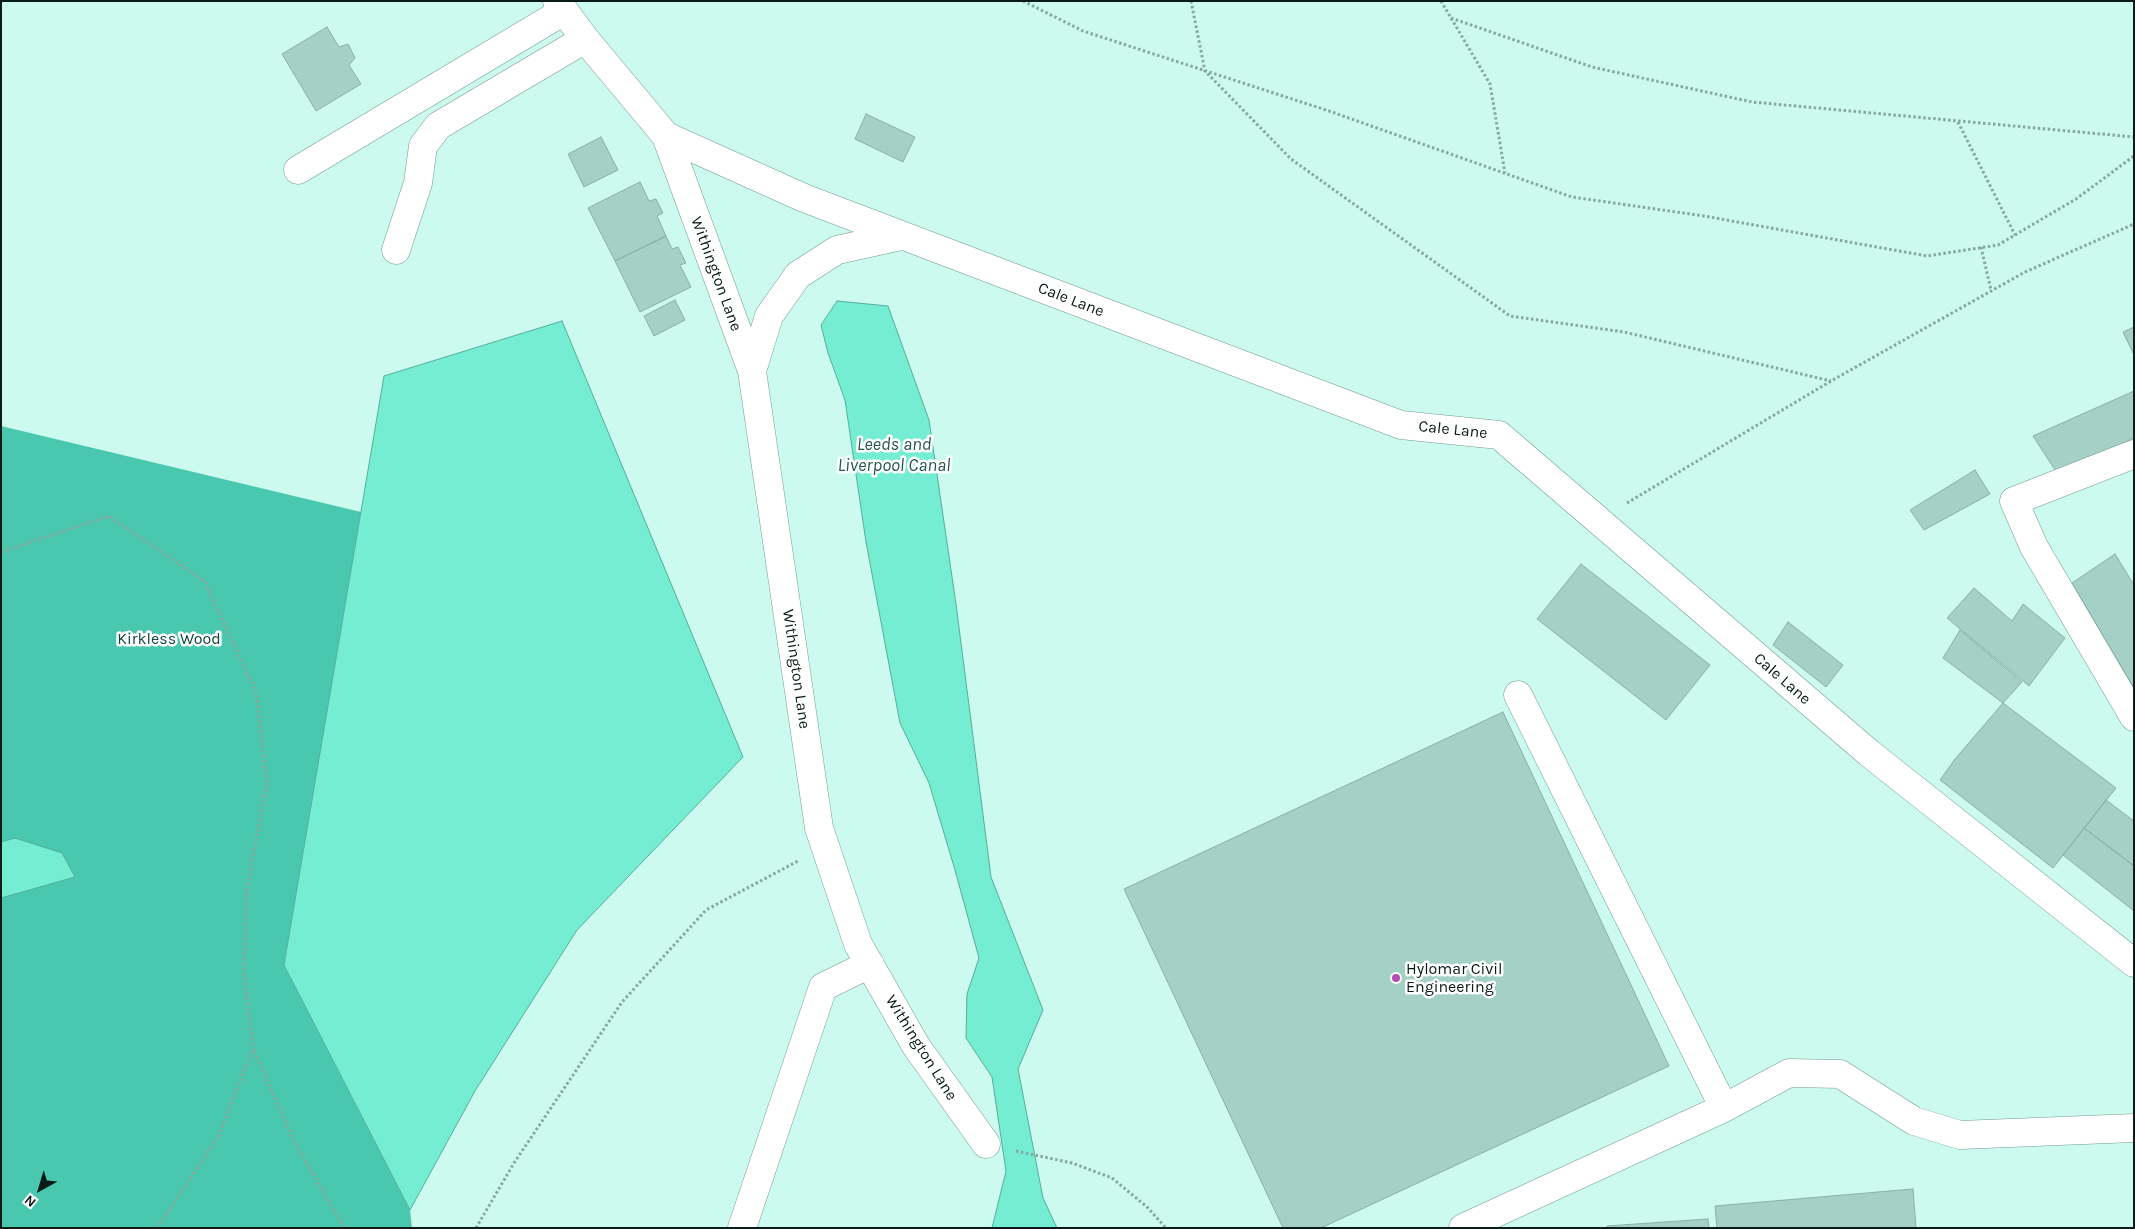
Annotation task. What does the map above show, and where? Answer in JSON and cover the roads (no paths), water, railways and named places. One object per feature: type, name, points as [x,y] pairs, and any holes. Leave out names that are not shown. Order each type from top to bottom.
[{"type":"lane","name":"Withington Lane","points":[[560,6],[666,136],[752,371],[819,828],[858,944],[916,1046],[986,1144]]},
{"type":"lane","points":[[298,170],[560,6]]},
{"type":"lane","points":[[396,250],[418,183],[423,146],[438,126],[585,39]]},
{"type":"lane","name":"Cale Lane","points":[[666,136],[804,198],[1401,425],[1499,435],[1869,753],[2134,963]]},
{"type":"lane","points":[[752,371],[769,316],[798,275],[837,250],[901,236]]},
{"type":"lane","points":[[2134,454],[2014,501],[2034,547],[2134,717]]},
{"type":"lane","points":[[1518,695],[1724,1108]]},
{"type":"lane","points":[[742,1228],[823,986],[870,964]]},
{"type":"lane","points":[[1463,1228],[1724,1108],[1789,1073],[1840,1074],[1914,1121],[1960,1134],[2134,1128]]},
{"type":"water","name":"Leeds and Liverpool Canal","points":[[837,301],[888,306],[929,420],[956,604],[991,877],[1043,1010],[1018,1069],[1043,1198],[1057,1228],[992,1228],[1006,1171],[992,1077],[966,1038],[967,994],[979,958],[929,783],[900,723],[866,542],[845,400],[828,353],[821,325]]},
{"type":"water","points":[[562,321],[743,757],[577,930],[475,1091],[410,1210],[284,965],[384,376]]},
{"type":"water","points":[[15,838],[62,853],[75,877],[1,898],[1,842]]},
{"type":"place","name":"Hylomar Civil Engineering","points":[[1396,978]]},
{"type":"park label","name":"Kirkless Wood","points":[[169,639]]}]
